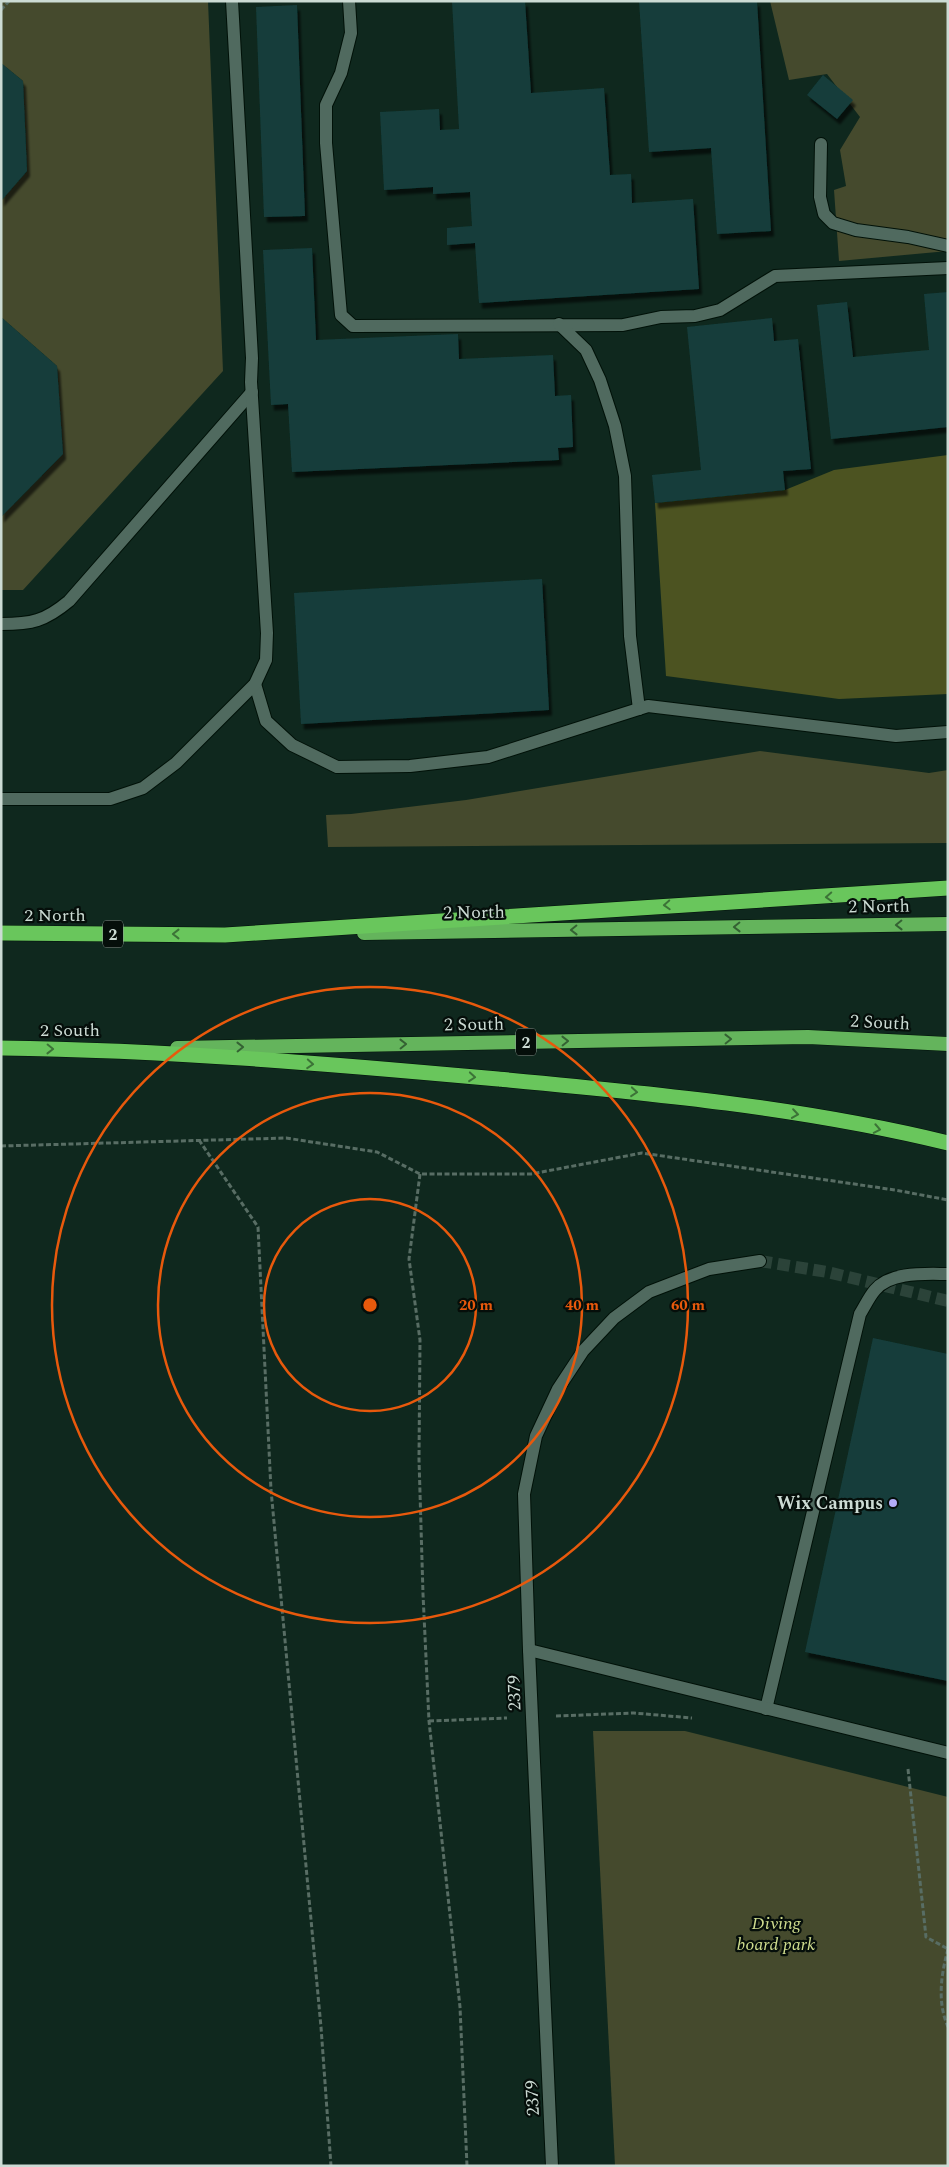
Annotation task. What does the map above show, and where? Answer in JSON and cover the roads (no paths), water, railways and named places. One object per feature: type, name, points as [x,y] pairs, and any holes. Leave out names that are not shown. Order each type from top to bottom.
[{"type":"highway","points":[[224,934],[948,888]]},
{"type":"highway","name":"2 North","points":[[1,933],[224,934],[948,924]]},
{"type":"highway","points":[[808,1037],[948,1035]]},
{"type":"highway","name":"2 South","points":[[1,1048],[104,1049],[808,1037],[948,1044]]},
{"type":"highway","points":[[104,1049],[412,1071],[668,1096],[830,1119],[948,1143]]},
{"type":"street","points":[[1,799],[110,799],[143,788],[176,763],[255,684],[266,660],[268,633],[252,392],[252,358],[232,1]]},
{"type":"street","points":[[349,1],[351,33],[341,73],[326,105],[326,143],[341,315],[353,326],[623,325],[661,317],[704,314],[720,310],[776,276],[948,268]]},
{"type":"street","points":[[821,144],[820,198],[824,214],[833,223],[856,230],[908,237],[948,246]]},
{"type":"street","points":[[559,324],[586,350],[600,380],[616,434],[625,476],[630,636],[639,710]]},
{"type":"street","points":[[1,624],[30,624],[52,615],[69,601],[252,392]]},
{"type":"street","points":[[255,684],[266,721],[292,745],[337,767],[410,766],[488,757],[648,706],[896,736],[948,732]]},
{"type":"street","points":[[530,1650],[524,1494],[536,1436],[558,1389],[584,1351],[614,1318],[649,1292],[709,1269],[760,1261]]},
{"type":"street","points":[[766,1709],[860,1314],[876,1289],[894,1279],[920,1274],[948,1274]]},
{"type":"street","name":"2379","points":[[552,2166],[530,1650],[948,1753]]},
{"type":"tunnel","points":[[760,1261],[827,1272],[948,1301]]},
{"type":"place","name":"Wix Campus","points":[[893,1503]]},
{"type":"park label","name":"Diving board park","points":[[776,1934]]}]
